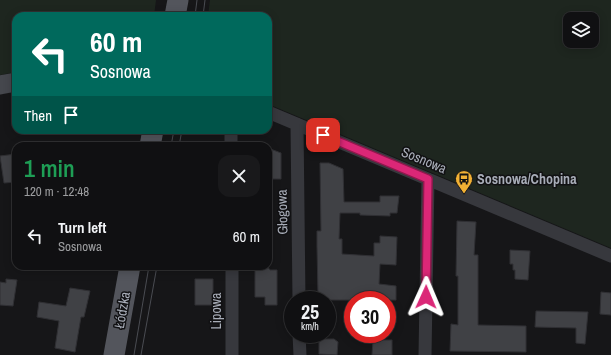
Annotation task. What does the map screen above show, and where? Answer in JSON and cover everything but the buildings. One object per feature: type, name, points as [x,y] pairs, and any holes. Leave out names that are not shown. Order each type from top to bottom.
[{"type":"main road","points":[[176,12],[178,0]]},
{"type":"main road","name":"Łódzka","points":[[114,355],[129,270]]},
{"type":"street","points":[[0,85],[12,83]]},
{"type":"street","name":"Sosnowa","points":[[272,114],[611,256]]},
{"type":"street","name":"Głogowa","points":[[297,124],[299,291]]},
{"type":"street","points":[[425,355],[428,179]]},
{"type":"street","name":"Lipowa","points":[[232,270],[232,355]]},
{"type":"street","points":[[300,343],[300,355]]},
{"type":"shaded area","points":[[0,0],[156,0],[154,12],[12,12],[12,73],[0,75]]},
{"type":"shaded area","points":[[210,0],[611,0],[611,248],[272,106],[272,12],[208,12]]},
{"type":"tram line","points":[[196,12],[197,0]]},
{"type":"tram line","points":[[204,12],[205,0]]},
{"type":"tram line","points":[[172,142],[173,134]]},
{"type":"tram line","points":[[180,142],[181,134]]},
{"type":"tram line","points":[[134,355],[148,270]]},
{"type":"tram line","points":[[141,355],[156,270]]},
{"type":"place","name":"Sosnowa/Chopina","points":[[464,194]]},
{"type":"route","points":[[323,135],[428,179],[426,297]]}]
